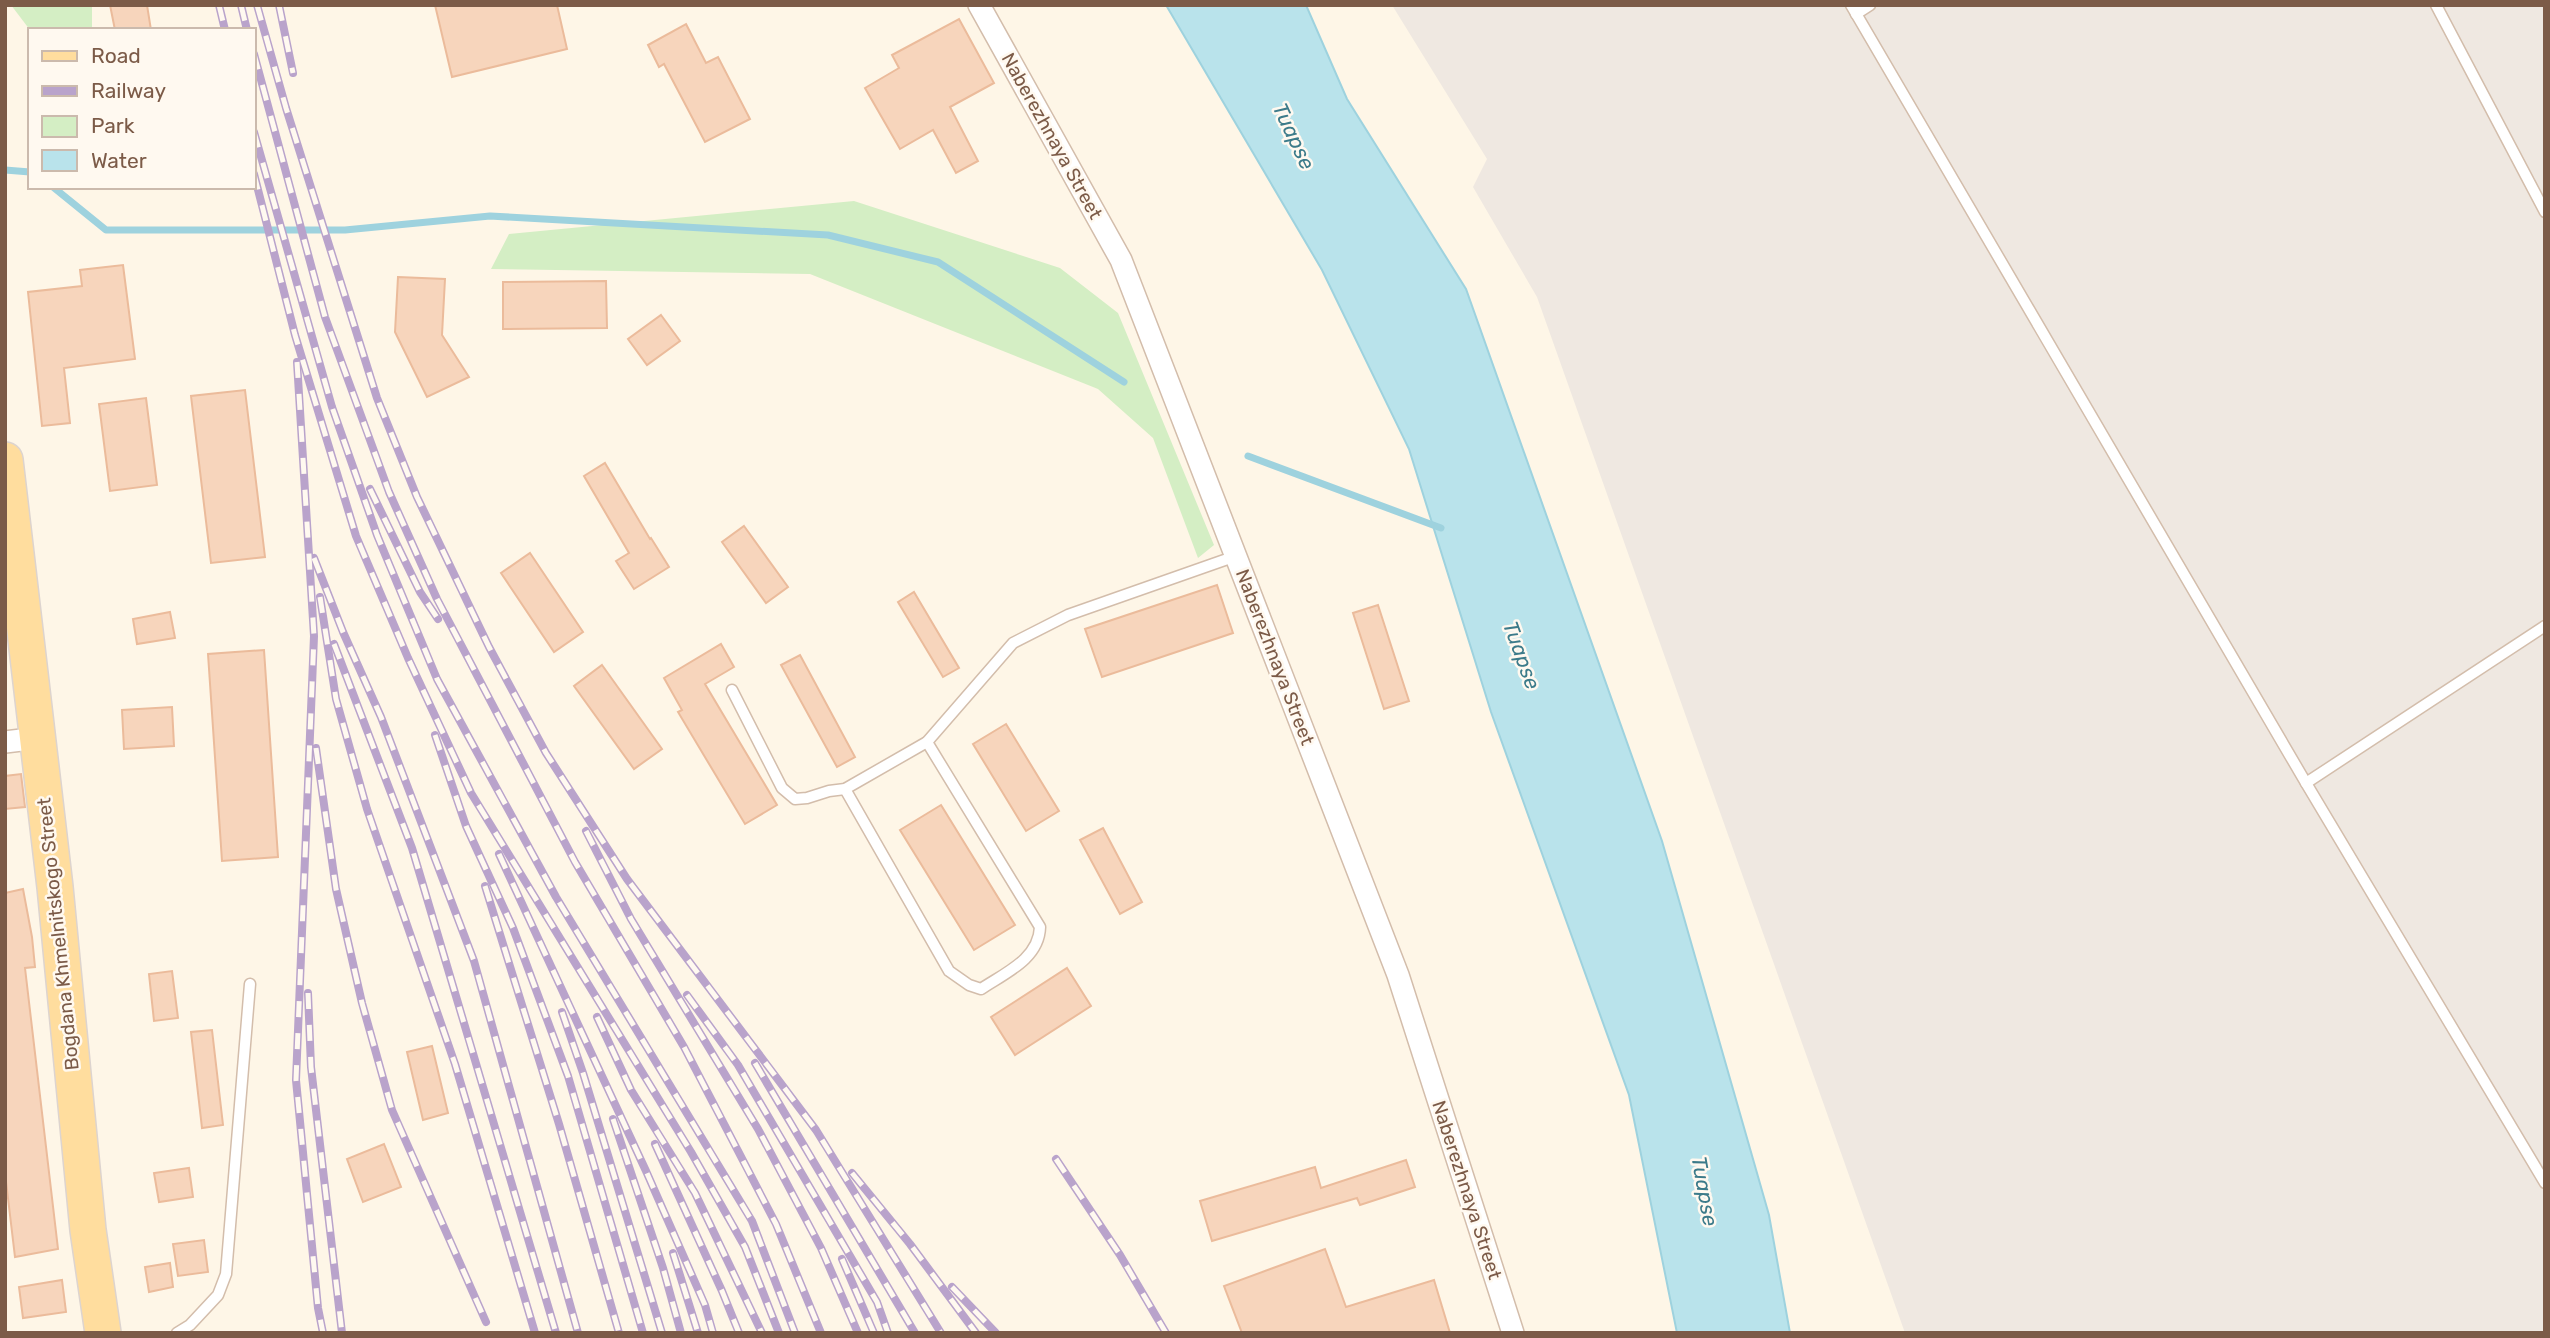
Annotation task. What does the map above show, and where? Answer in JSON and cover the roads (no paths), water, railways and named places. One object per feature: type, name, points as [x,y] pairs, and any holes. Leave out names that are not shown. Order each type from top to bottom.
[{"type":"main road","name":"Bogdana Khmelnitskogo Street","points":[[5,460],[22,740],[103,1333]]},
{"type":"street","name":"Naberezhnaya Street","points":[[979,5],[1121,260],[1398,975],[1513,1333]]},
{"type":"lane","points":[[1870,5],[1853,10],[2306,783],[2545,1183]]},
{"type":"lane","points":[[2436,5],[2545,212]]},
{"type":"lane","points":[[732,690],[782,788],[795,799],[807,798],[829,790],[845,789],[927,742],[1013,643],[1068,615],[1236,556]]},
{"type":"lane","points":[[2306,783],[2545,626]]},
{"type":"lane","points":[[845,789],[950,971],[969,985],[981,989],[1027,958],[1040,939],[1040,927],[927,742]]},
{"type":"lane","points":[[177,1333],[190,1325],[218,1296],[226,1274],[250,984]]},
{"type":"water","name":"Tuapse","points":[[1166,5],[1306,5],[1347,99],[1466,289],[1662,841],[1769,1215],[1790,1333],[1677,1333],[1629,1095],[1491,712],[1409,449],[1322,270]]},
{"type":"waterway","points":[[5,170],[28,172]]},
{"type":"waterway","points":[[55,189],[106,230],[345,230],[490,216],[828,235],[938,262],[1124,382]]},
{"type":"waterway","points":[[1248,456],[1441,528]]},
{"type":"railway","points":[[219,5],[225,28]]},
{"type":"railway","points":[[241,5],[247,28]]},
{"type":"railway","points":[[257,5],[286,108],[377,398],[417,497],[489,647],[546,753],[627,879],[816,1130],[941,1333]]},
{"type":"railway","points":[[279,5],[293,73]]},
{"type":"railway","points":[[256,61],[325,317],[389,492],[437,599],[575,862],[684,1047],[776,1224],[821,1333]]},
{"type":"railway","points":[[256,139],[332,407],[377,535],[437,679],[556,897],[752,1221],[795,1333]]},
{"type":"railway","points":[[256,182],[295,335],[356,536],[408,658],[471,793],[691,1152],[745,1247],[779,1333]]},
{"type":"railway","points":[[297,362],[314,636],[296,1080],[318,1308],[323,1333]]},
{"type":"railway","points":[[370,489],[420,592],[438,619]]},
{"type":"railway","points":[[314,558],[381,717],[474,961],[578,1333]]},
{"type":"railway","points":[[320,597],[336,699],[367,809],[455,1064],[535,1333]]},
{"type":"railway","points":[[334,644],[412,848],[556,1333]]},
{"type":"railway","points":[[435,735],[466,826],[513,928],[568,1076],[643,1333]]},
{"type":"railway","points":[[316,748],[336,889],[362,1003],[392,1110],[486,1322]]},
{"type":"railway","points":[[586,831],[631,919],[758,1129],[821,1248],[858,1333]]},
{"type":"railway","points":[[499,854],[646,1171],[705,1305],[713,1333]]},
{"type":"railway","points":[[485,886],[559,1124],[619,1333]]},
{"type":"railway","points":[[308,993],[311,1067],[342,1333]]},
{"type":"railway","points":[[687,995],[738,1065],[877,1302],[888,1333]]},
{"type":"railway","points":[[562,1012],[662,1333]]},
{"type":"railway","points":[[597,1017],[631,1090],[695,1193],[762,1333]]},
{"type":"railway","points":[[755,1063],[915,1333]]},
{"type":"railway","points":[[613,1119],[663,1268],[681,1333]]},
{"type":"railway","points":[[655,1144],[739,1333]]},
{"type":"railway","points":[[1056,1159],[1120,1255],[1166,1333]]},
{"type":"railway","points":[[852,1173],[910,1244],[976,1333]]},
{"type":"railway","points":[[673,1253],[698,1333]]},
{"type":"railway","points":[[842,1259],[874,1333]]},
{"type":"railway","points":[[952,1287],[996,1333]]}]
